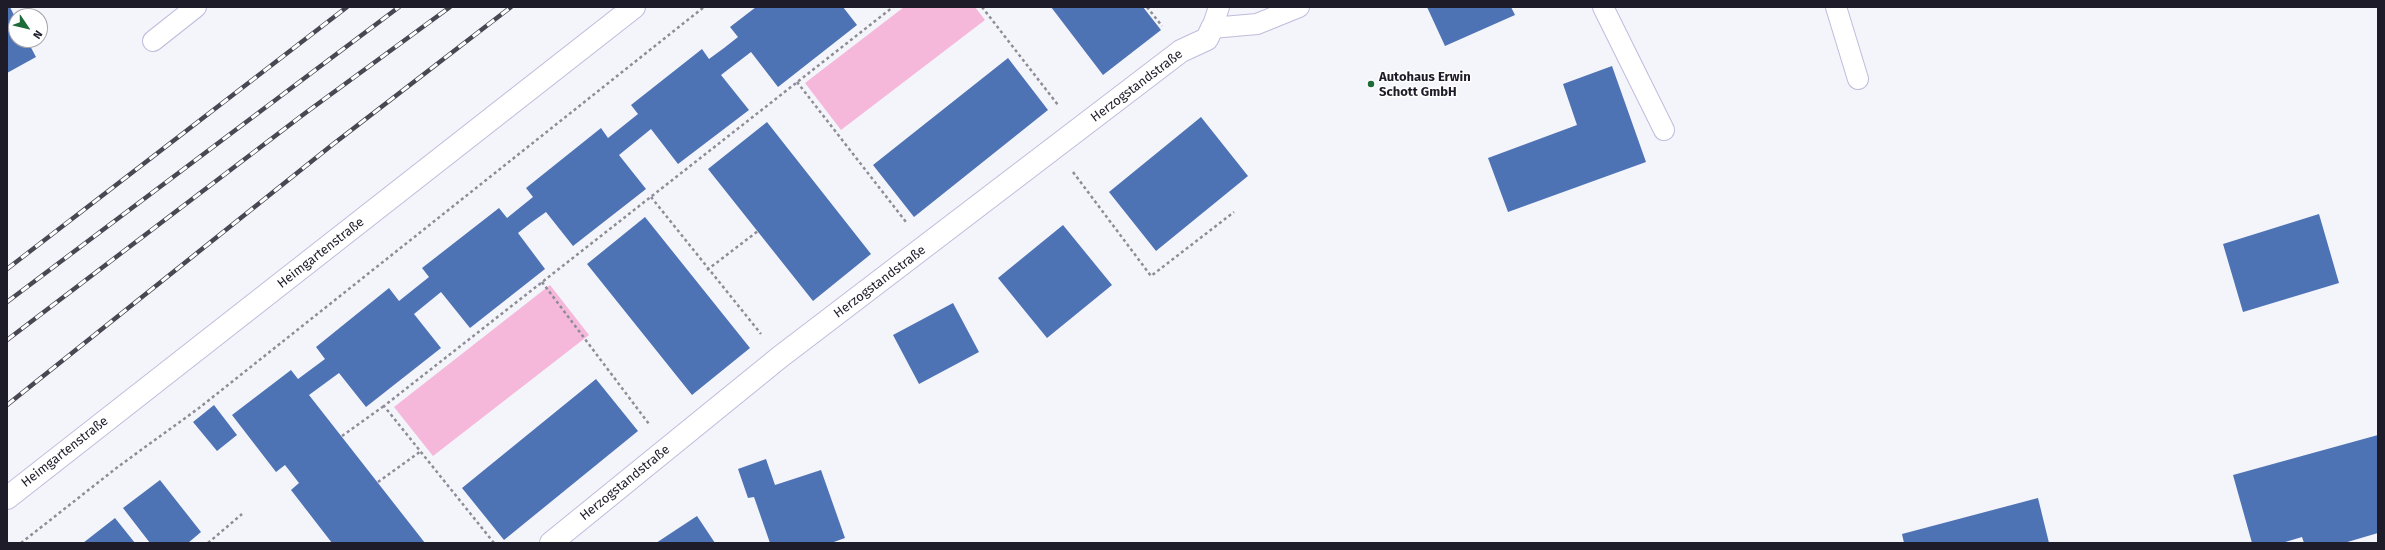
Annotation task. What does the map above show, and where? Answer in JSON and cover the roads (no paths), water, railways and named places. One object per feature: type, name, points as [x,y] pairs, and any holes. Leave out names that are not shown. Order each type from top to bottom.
[{"type":"street","name":"Heimgartenstraße","points":[[7,498],[634,7]]},
{"type":"street","name":"Herzogstandstraße","points":[[551,543],[780,357],[1181,51],[1207,39],[1212,28]]},
{"type":"lane","points":[[153,42],[196,7]]},
{"type":"lane","name":"Herzogstandstraße","points":[[1212,28],[1219,7]]},
{"type":"lane","points":[[1212,28],[1257,24],[1299,7]]},
{"type":"lane","points":[[1603,7],[1664,130]]},
{"type":"lane","points":[[1836,7],[1858,79]]},
{"type":"railway","points":[[7,269],[347,7]]},
{"type":"railway","points":[[7,302],[399,7]]},
{"type":"railway","points":[[7,340],[304,114],[450,7]]},
{"type":"railway","points":[[7,405],[332,145],[511,7]]},
{"type":"place","name":"Autohaus Erwin Schott GmbH","points":[[1371,84]]}]
